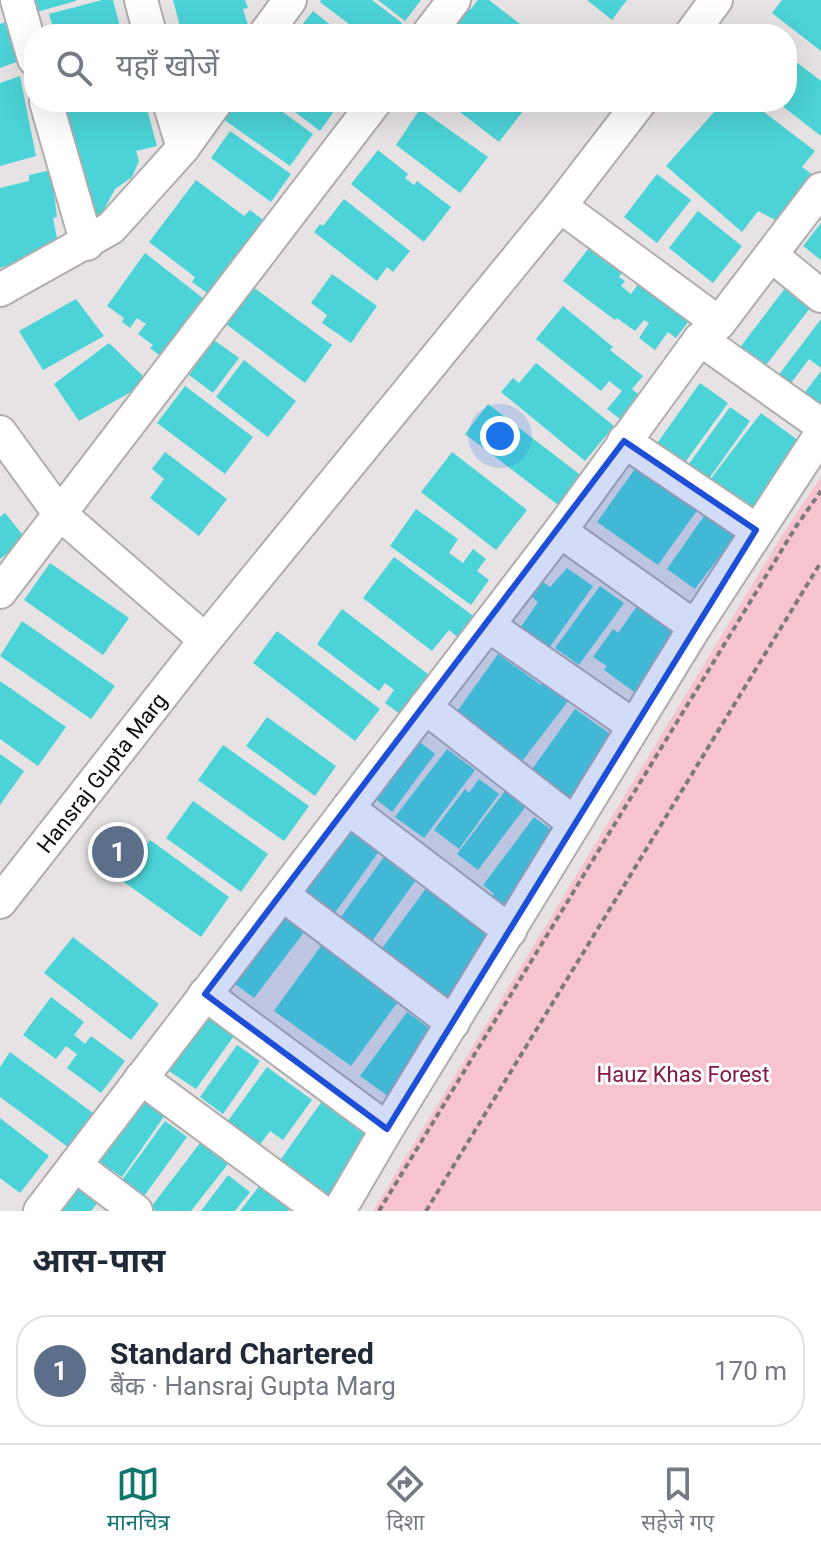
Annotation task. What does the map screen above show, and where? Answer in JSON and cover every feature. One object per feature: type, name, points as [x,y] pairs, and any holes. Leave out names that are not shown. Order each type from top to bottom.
[{"type":"street","points":[[17,0],[24,24]]},
{"type":"street","points":[[141,0],[147,24]]},
{"type":"street","points":[[436,24],[454,0]]},
{"type":"street","points":[[698,24],[716,0]]},
{"type":"street","points":[[49,112],[87,244]]},
{"type":"street","points":[[172,112],[183,148]]},
{"type":"street","points":[[0,290],[111,228],[183,148],[209,112]]},
{"type":"street","points":[[0,592],[367,112]]},
{"type":"street","name":"Hansraj Gupta Marg","points":[[0,902],[203,643],[560,206],[632,112]]},
{"type":"street","points":[[40,1211],[560,531],[624,441],[821,189]]},
{"type":"street","points":[[560,206],[821,425]]},
{"type":"street","points":[[771,255],[821,296]]},
{"type":"street","points":[[0,432],[59,513],[195,631],[203,643]]},
{"type":"street","points":[[339,1211],[387,1129],[469,1037],[510,931],[585,833],[634,726],[706,635],[756,530],[821,434]]},
{"type":"street","points":[[624,441],[756,530]]},
{"type":"street","points":[[560,531],[706,635]]},
{"type":"street","points":[[488,625],[634,726]]},
{"type":"street","points":[[425,707],[585,833]]},
{"type":"street","points":[[348,808],[510,931]]},
{"type":"street","points":[[283,895],[469,1037]]},
{"type":"street","points":[[205,994],[387,1129]]},
{"type":"street","points":[[141,1078],[321,1211]]},
{"type":"street","points":[[75,1165],[136,1211]]},
{"type":"path","points":[[379,1211],[469,1037],[602,847],[797,525],[821,491]]},
{"type":"path","points":[[426,1211],[821,562]]},
{"type":"path","points":[[706,635],[723,647]]},
{"type":"path","points":[[585,833],[602,847]]},
{"type":"highlighted area","points":[[624,441],[756,530],[387,1129],[205,994]]},
{"type":"green space","name":"Hauz Khas Forest","points":[[821,477],[821,1211],[373,1211],[786,529]]},
{"type":"building","points":[[30,0],[76,0],[76,1],[33,13]]},
{"type":"building","points":[[113,0],[119,24],[52,24],[49,14]]},
{"type":"building","points":[[173,0],[245,0],[248,8],[243,9],[248,24],[179,24]]},
{"type":"building","points":[[372,0],[402,23],[349,24],[320,2]]},
{"type":"building","points":[[378,0],[421,0],[405,21]]},
{"type":"building","points":[[478,0],[489,0],[520,24],[451,24],[465,5],[470,10]]},
{"type":"building","points":[[587,0],[627,0],[612,20]]},
{"type":"building","points":[[782,0],[821,0],[821,51],[797,32],[797,24],[786,24],[772,13]]},
{"type":"building","points":[[313,11],[329,24],[303,24]]},
{"type":"building","points":[[11,20],[24,59],[0,68],[0,24]]},
{"type":"building","points":[[797,63],[821,81],[821,136],[790,112],[797,112]]},
{"type":"building","points":[[20,76],[24,112],[27,112],[36,156],[0,166],[0,83]]},
{"type":"building","points":[[64,112],[148,112],[157,146],[136,151],[139,161],[132,177],[115,189],[101,215],[88,217],[68,142]]},
{"type":"building","points":[[228,112],[283,112],[313,134],[290,166],[223,119]]},
{"type":"building","points":[[295,112],[333,112],[320,131]]},
{"type":"building","points":[[418,112],[424,112],[488,157],[460,193],[396,145]]},
{"type":"building","points":[[460,112],[522,112],[499,142]]},
{"type":"building","points":[[714,112],[764,112],[815,151],[802,167],[820,180],[779,222],[758,211],[742,232],[666,166]]},
{"type":"building","points":[[230,131],[291,174],[271,202],[211,158]]},
{"type":"building","points":[[378,150],[408,174],[405,178],[414,185],[417,181],[451,207],[424,242],[351,184]]},
{"type":"building","points":[[51,170],[57,217],[53,218],[59,248],[0,268],[0,188],[29,181],[29,175]]},
{"type":"building","points":[[657,174],[691,200],[657,243],[624,217]]},
{"type":"building","points":[[196,180],[244,216],[250,210],[270,225],[214,294],[209,290],[207,293],[192,282],[195,277],[149,242]]},
{"type":"building","points":[[344,199],[410,251],[393,272],[387,267],[377,281],[314,232],[320,224],[323,226]]},
{"type":"building","points":[[698,211],[742,246],[713,283],[669,248]]},
{"type":"building","points":[[821,223],[821,260],[803,246]]},
{"type":"building","points":[[592,244],[691,318],[676,338],[668,332],[655,350],[639,338],[649,323],[644,320],[635,331],[563,281]],"holes":[[[623,271],[639,283],[631,294],[621,286],[625,281],[619,277]]]},
{"type":"building","points":[[145,253],[204,299],[182,326],[188,330],[159,355],[150,348],[153,345],[138,334],[146,324],[137,318],[130,328],[122,322],[124,318],[107,306]]},
{"type":"building","points":[[332,274],[377,306],[351,343],[322,323],[327,315],[311,303]]},
{"type":"building","points":[[792,279],[817,299],[763,369],[738,350]]},
{"type":"building","points":[[249,284],[332,345],[305,383],[222,321]]},
{"type":"building","points":[[76,299],[104,336],[43,370],[19,331]]},
{"type":"building","points":[[563,306],[643,376],[632,389],[643,398],[624,422],[607,409],[622,391],[609,381],[601,391],[536,339]]},
{"type":"building","points":[[821,319],[821,368],[809,359],[786,390],[774,381]]},
{"type":"building","points":[[214,340],[239,358],[213,393],[189,375]]},
{"type":"building","points":[[109,343],[149,382],[79,421],[54,384]]},
{"type":"building","points":[[244,360],[296,401],[268,437],[216,397]]},
{"type":"building","points":[[536,363],[614,426],[585,461],[501,392],[513,378],[519,383]]},
{"type":"building","points":[[821,371],[821,411],[802,396]]},
{"type":"building","points":[[700,383],[728,403],[681,468],[653,449]]},
{"type":"building","points":[[185,386],[253,437],[225,474],[157,423]]},
{"type":"building","points":[[488,404],[583,477],[561,507],[465,434]]},
{"type":"building","points":[[730,407],[750,421],[703,487],[683,472]]},
{"type":"building","points":[[761,413],[803,444],[750,512],[709,481]]},
{"type":"building","points":[[165,452],[227,499],[199,536],[150,498],[164,479],[152,469]]},
{"type":"building","points":[[452,452],[527,510],[496,550],[421,492]]},
{"type":"building","points":[[642,459],[703,502],[658,565],[597,522]]},
{"type":"building","points":[[711,506],[739,531],[695,589],[667,569]]},
{"type":"building","points":[[416,509],[458,539],[449,553],[463,563],[473,549],[486,559],[477,571],[489,580],[471,605],[390,546]]},
{"type":"building","points":[[5,513],[26,539],[0,559],[0,517]]},
{"type":"building","points":[[394,557],[476,618],[460,639],[449,630],[432,651],[363,598]]},
{"type":"building","points":[[50,563],[129,618],[103,655],[24,600]]},
{"type":"building","points":[[567,568],[593,586],[547,651],[518,631],[538,602],[532,597],[543,582],[550,587]]},
{"type":"building","points":[[600,586],[624,603],[579,665],[555,648]]},
{"type":"building","points":[[637,606],[686,641],[644,699],[604,670],[607,666],[593,657],[613,629],[618,633]]},
{"type":"building","points":[[342,609],[433,678],[404,717],[385,703],[394,690],[385,683],[379,691],[317,644]]},
{"type":"building","points":[[22,621],[115,686],[91,719],[0,656]]},
{"type":"building","points":[[277,631],[380,709],[355,741],[253,663]]},
{"type":"building","points":[[498,654],[541,685],[546,678],[572,696],[520,764],[453,717]]},
{"type":"building","points":[[0,681],[66,727],[38,766],[0,739]]},
{"type":"building","points":[[575,709],[620,741],[575,804],[530,772]]},
{"type":"building","points":[[267,717],[336,766],[315,796],[246,746]]},
{"type":"building","points":[[420,742],[435,754],[392,812],[377,800]]},
{"type":"building","points":[[223,745],[309,806],[284,841],[198,780]]},
{"type":"building","points":[[447,749],[475,770],[424,838],[395,817]]},
{"type":"building","points":[[0,754],[24,771],[0,805]]},
{"type":"building","points":[[479,779],[499,794],[459,849],[434,830],[465,789],[469,793]]},
{"type":"building","points":[[505,791],[526,806],[478,870],[457,854]]},
{"type":"building","points":[[193,801],[268,854],[241,892],[166,838]]},
{"type":"building","points":[[534,817],[557,834],[502,908],[490,899],[494,894],[483,885]]},
{"type":"building","points":[[349,823],[382,847],[332,917],[299,893]]},
{"type":"building","points":[[150,840],[229,897],[201,937],[121,880]]},
{"type":"building","points":[[389,850],[421,873],[370,944],[338,921]]},
{"type":"building","points":[[427,887],[496,939],[449,1002],[380,951]]},
{"type":"building","points":[[282,913],[305,931],[254,998],[231,981]]},
{"type":"building","points":[[73,937],[159,1004],[131,1040],[44,973]]},
{"type":"building","points":[[323,943],[400,999],[351,1066],[274,1011]]},
{"type":"building","points":[[51,997],[84,1022],[74,1035],[85,1044],[91,1036],[125,1061],[101,1093],[67,1068],[77,1054],[66,1046],[56,1059],[23,1035]]},
{"type":"building","points":[[206,1012],[236,1033],[196,1089],[166,1069]]},
{"type":"building","points":[[407,1012],[436,1033],[389,1097],[360,1076]]},
{"type":"building","points":[[237,1045],[260,1061],[223,1114],[200,1097]]},
{"type":"building","points":[[10,1052],[93,1113],[68,1147],[0,1097],[0,1067]]},
{"type":"building","points":[[267,1067],[312,1100],[283,1140],[270,1131],[259,1146],[227,1122]]},
{"type":"building","points":[[141,1098],[165,1115],[122,1177],[97,1160]]},
{"type":"building","points":[[322,1101],[373,1137],[330,1198],[279,1162]]},
{"type":"building","points":[[0,1118],[49,1156],[20,1193],[0,1178]]},
{"type":"building","points":[[165,1121],[187,1137],[144,1196],[122,1180]]},
{"type":"building","points":[[207,1134],[235,1155],[191,1211],[156,1211],[151,1207]]},
{"type":"building","points":[[228,1175],[250,1192],[235,1211],[201,1211]]},
{"type":"building","points":[[77,1177],[103,1196],[91,1211],[51,1211]]},
{"type":"building","points":[[263,1181],[293,1204],[288,1211],[240,1211]]},
{"type":"place","name":"Standard Chartered","points":[[118,852]]}]
